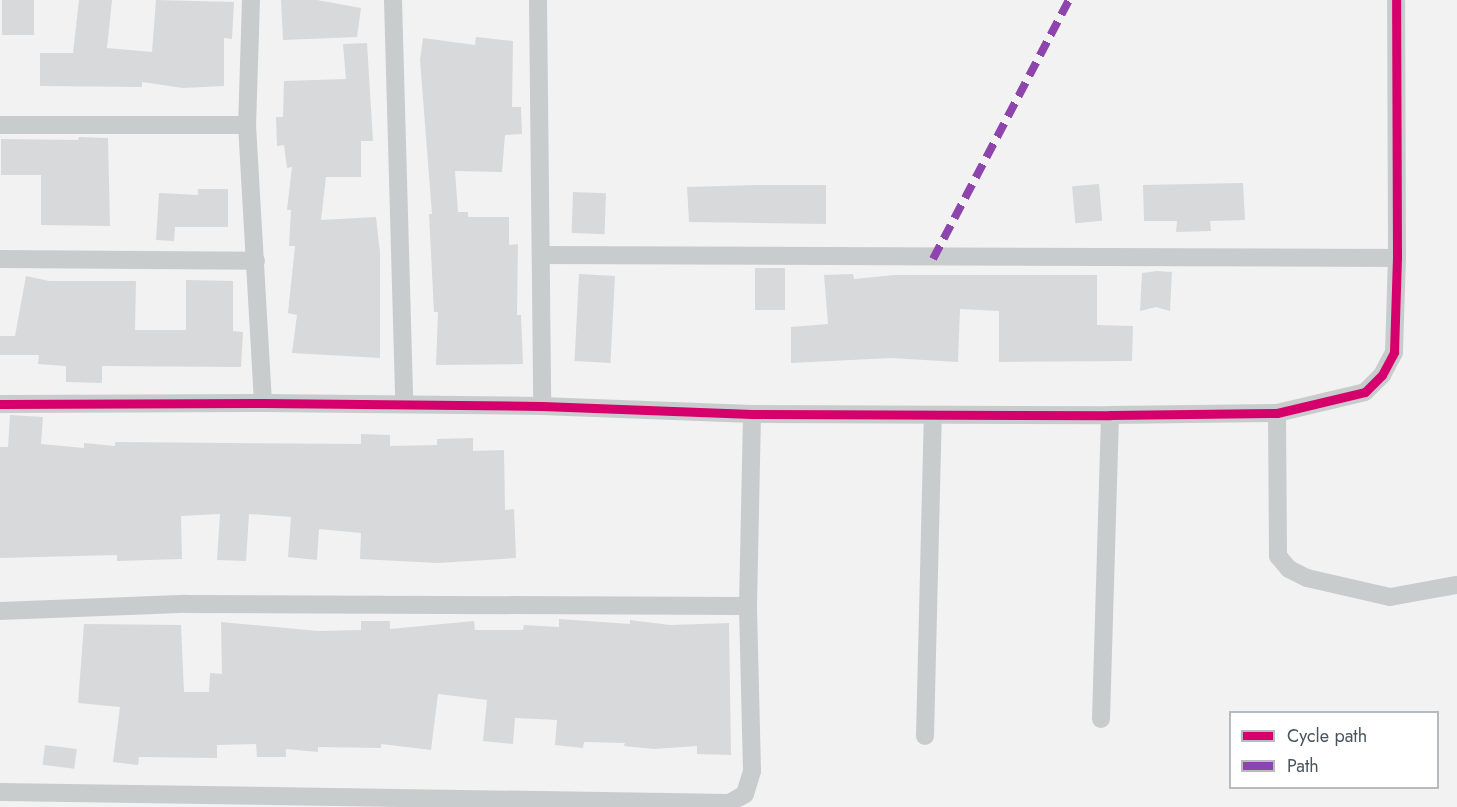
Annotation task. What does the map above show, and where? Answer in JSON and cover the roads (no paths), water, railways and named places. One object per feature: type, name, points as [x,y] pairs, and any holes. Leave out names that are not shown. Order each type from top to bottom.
[{"type":"street","points":[[251,0],[247,125],[263,403]]},
{"type":"street","points":[[393,0],[404,404]]},
{"type":"street","points":[[538,0],[542,406]]},
{"type":"street","points":[[0,404],[404,404],[542,406],[752,414],[1110,416],[1277,413],[1365,392],[1382,375],[1394,352],[1397,258],[1396,0]]},
{"type":"street","points":[[0,125],[247,125]]},
{"type":"street","points":[[541,255],[1397,258]]},
{"type":"street","points":[[0,259],[256,261]]},
{"type":"street","points":[[1277,413],[1278,556],[1289,569],[1307,578],[1390,597],[1457,585]]},
{"type":"street","points":[[0,792],[729,803],[745,794],[752,771],[748,606],[752,414]]},
{"type":"street","points":[[926,736],[933,415]]},
{"type":"street","points":[[1101,719],[1110,416]]},
{"type":"street","points":[[0,610],[186,604],[748,606]]}]
